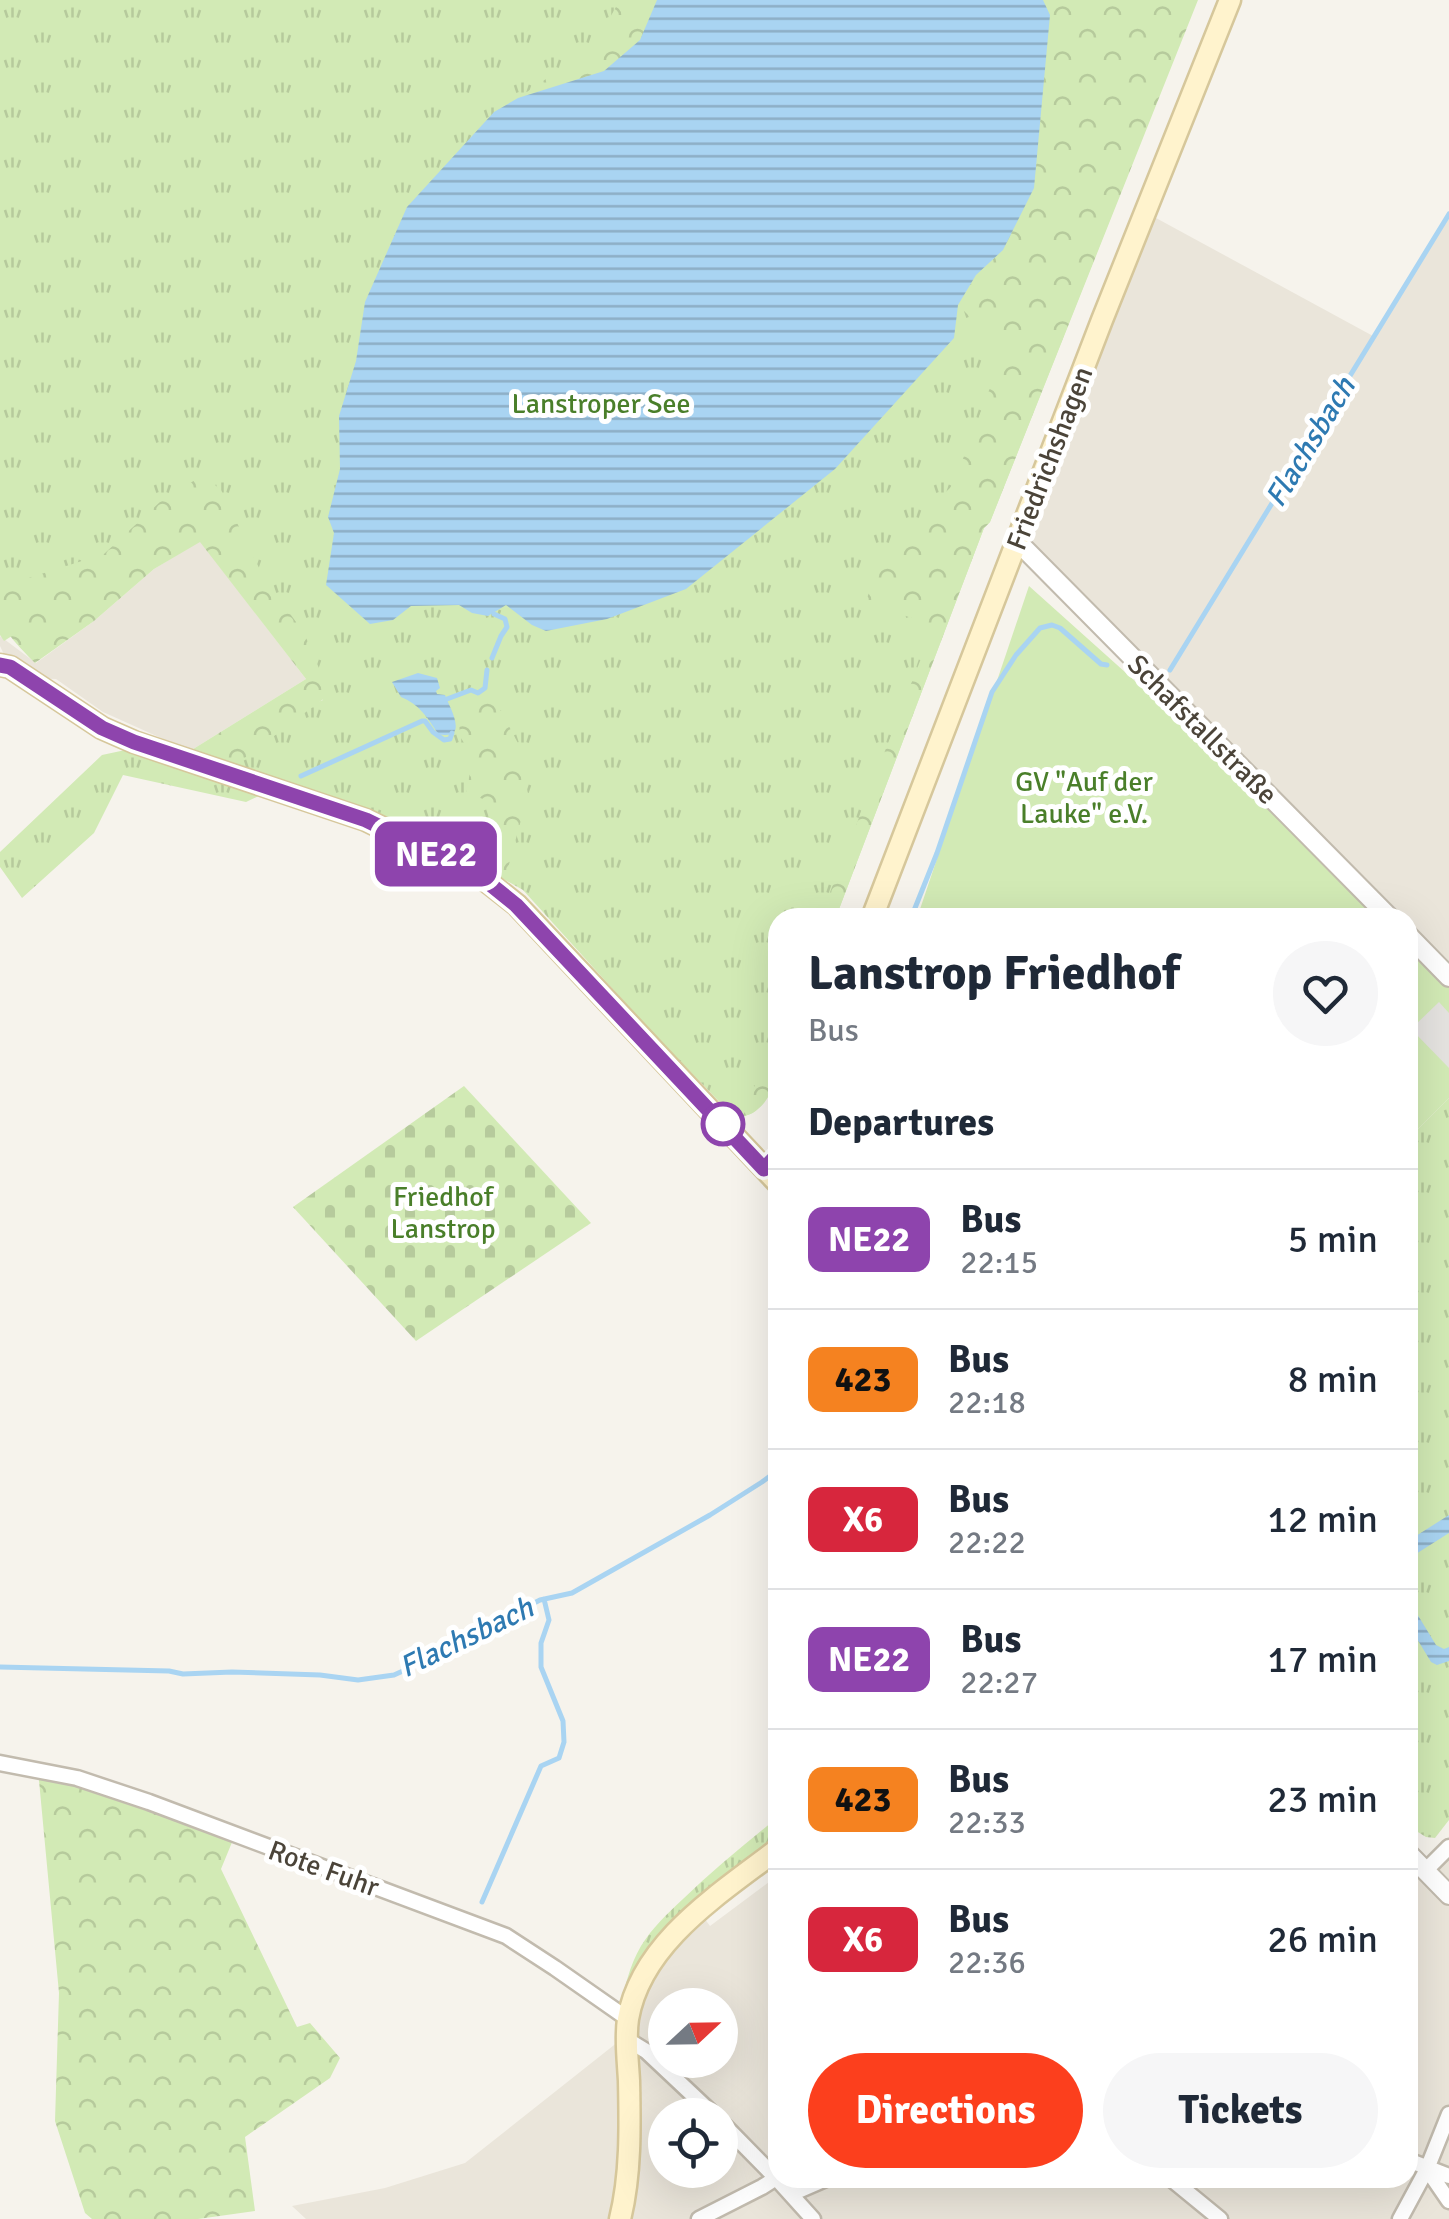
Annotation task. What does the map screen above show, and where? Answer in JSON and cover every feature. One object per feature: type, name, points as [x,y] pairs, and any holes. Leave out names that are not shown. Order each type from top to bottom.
[{"type":"main road","name":"Friedrichshagen","points":[[876,908],[1230,0]]},
{"type":"main road","points":[[0,664],[102,728],[366,820],[480,876],[516,905],[768,1164]]},
{"type":"main road","points":[[620,2219],[628,2162],[628,2030],[642,1980],[666,1944],[698,1912],[768,1857]]},
{"type":"street","name":"Schafstallstraße","points":[[1017,541],[1380,908]]},
{"type":"street","points":[[1418,945],[1449,977]]},
{"type":"street","name":"Rote Fuhr","points":[[0,1763],[77,1778],[148,1802],[506,1936],[555,1968],[628,2030],[696,2098]]},
{"type":"street","points":[[1425,1871],[1449,1847]]},
{"type":"street","points":[[1418,1864],[1449,1895]]},
{"type":"street","points":[[1418,2187],[1449,2114]]},
{"type":"street","points":[[738,2139],[768,2170]]},
{"type":"street","points":[[1418,2164],[1449,2176]]},
{"type":"street","points":[[1428,2169],[1449,2201]]},
{"type":"street","points":[[700,2219],[768,2183]]},
{"type":"street","points":[[785,2188],[813,2219]]},
{"type":"street","points":[[791,2194],[805,2188]]},
{"type":"street","points":[[1182,2188],[1220,2219]]},
{"type":"street","points":[[1400,2219],[1417,2188]]},
{"type":"shaded area","points":[[1449,211],[1449,977],[1418,945],[1418,908],[1381,908],[1026,536],[1145,212],[1373,336]]},
{"type":"shaded area","points":[[200,541],[306,679],[190,751],[103,712],[56,679],[28,678],[10,667],[0,646],[0,636],[36,663],[94,621],[154,569]]},
{"type":"shaded area","points":[[1439,1002],[1449,1013],[1449,1068],[1418,1036],[1418,1022]]},
{"type":"shaded area","points":[[1449,1850],[1449,2219],[306,2219],[292,2206],[385,2188],[465,2163],[628,2034],[636,1994],[699,1911],[710,1926],[768,1883],[768,2188],[1418,2188],[1418,1866],[1426,1874]]},
{"type":"green space","name":"Lanstroper See","points":[[0,0],[1197,0],[990,522],[984,528],[839,908],[768,908],[768,1097],[745,1116],[736,1119],[523,890],[464,857],[190,751],[323,700],[188,524],[4,641],[0,635]]},
{"type":"green space","points":[[620,0],[657,0],[640,40],[604,72],[518,98],[593,47]]},
{"type":"green space","points":[[1043,0],[1198,0],[990,522],[984,528],[839,908],[824,908],[934,625],[865,603],[886,550],[953,485],[1004,351],[958,305],[976,275],[1003,250],[1034,188],[1050,15]]},
{"type":"green space","points":[[203,475],[221,490],[264,578],[304,633],[330,694],[234,766],[190,751],[306,679],[200,542],[154,569],[94,621],[35,663],[15,642],[2,617],[0,576],[22,580],[104,554],[160,502]]},
{"type":"green space","name":"GV \"Auf der Lauke\" e.V.","points":[[1029,586],[1319,846],[1380,908],[920,908]]},
{"type":"green space","points":[[495,700],[519,745],[528,794],[505,879],[457,854],[469,826],[490,824],[486,800],[466,793],[473,757],[459,735],[461,707]]},
{"type":"green space","points":[[130,749],[263,794],[246,802],[123,775],[94,833],[22,898],[0,867],[0,852],[102,755]]},
{"type":"green space","points":[[1418,945],[1449,978],[1449,1098],[1418,1129]]},
{"type":"green space","points":[[768,1051],[768,1096],[758,1109],[743,1116]]},
{"type":"green space","name":"Friedhof Lanstrop","points":[[464,1086],[591,1223],[416,1341],[293,1207]]},
{"type":"green space","points":[[1449,1098],[1449,1820],[1435,1838],[1418,1832],[1418,1129]]},
{"type":"green space","points":[[38,1770],[235,1835],[221,1869],[297,2027],[310,2023],[340,2058],[330,2078],[245,2137],[255,2211],[198,2219],[92,2219],[85,2213],[55,2121],[59,1993]]},
{"type":"green space","points":[[768,1826],[768,1856],[699,1911],[618,2012],[641,1946],[666,1915]]},
{"type":"water","name":"Lanstroper See","points":[[657,0],[1043,0],[1050,15],[1034,188],[1003,250],[976,275],[958,305],[954,338],[835,469],[686,589],[607,619],[546,631],[506,605],[488,616],[459,605],[411,606],[393,620],[370,624],[326,585],[334,533],[328,517],[340,469],[339,416],[356,361],[365,302],[407,207],[494,112],[518,98],[604,71],[640,40]]},
{"type":"water","points":[[418,673],[437,678],[437,694],[445,695],[453,715],[453,733],[438,734],[418,708],[401,697],[392,682]]},
{"type":"water","points":[[1449,1515],[1449,1533],[1418,1553],[1418,1535]]},
{"type":"water","points":[[1418,1615],[1436,1645],[1449,1647],[1449,1661],[1437,1665],[1418,1641]]},
{"type":"waterway","name":"Flachsbach","points":[[1170,670],[1449,214]]},
{"type":"waterway","points":[[492,658],[507,627],[505,619],[494,614]]},
{"type":"waterway","name":"Flachsbach","points":[[915,908],[992,692],[1016,655],[1040,628],[1052,625],[1107,665]]},
{"type":"waterway","points":[[447,699],[485,688],[487,670]]},
{"type":"waterway","points":[[301,776],[422,721],[444,740],[450,739],[452,733]]},
{"type":"waterway","name":"Flachsbach","points":[[0,1667],[320,1675],[358,1680],[394,1675],[460,1645],[540,1600],[572,1593],[768,1478]]},
{"type":"waterway","points":[[482,1902],[541,1766],[559,1758],[564,1742],[563,1721],[541,1667],[541,1643],[549,1620],[544,1599]]},
{"type":"bus line","name":"NE22","points":[[0,665],[28,678],[102,728],[366,820],[480,876],[516,905],[764,1169],[768,1166]]}]
